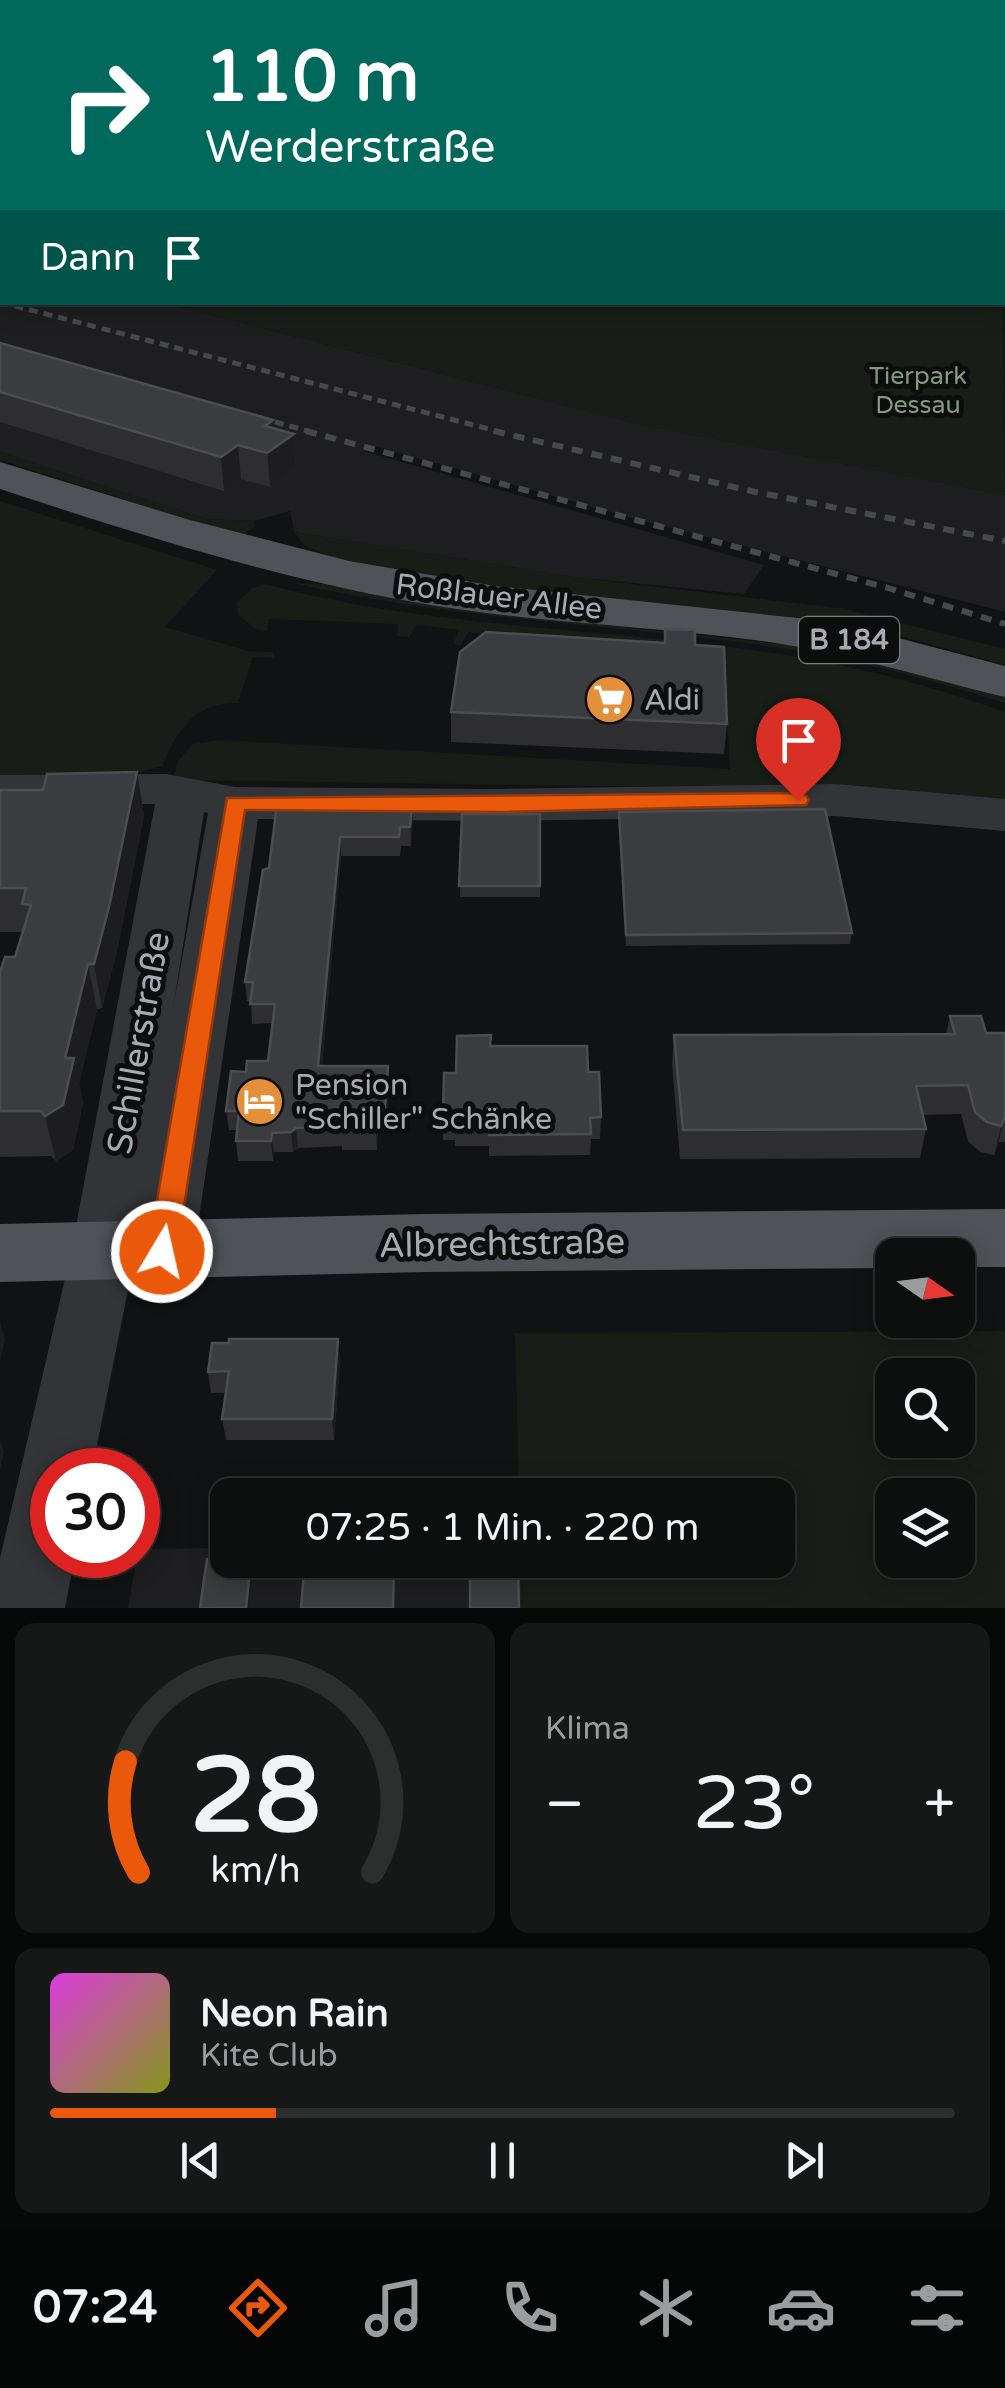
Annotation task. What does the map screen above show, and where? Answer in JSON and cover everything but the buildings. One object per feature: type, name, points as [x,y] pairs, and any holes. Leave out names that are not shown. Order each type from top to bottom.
[{"type":"main road","name":"Roßlauer Allee","points":[[0,475],[242,550],[372,581],[523,604],[806,632],[904,652],[1005,682]]},
{"type":"main road","name":"Albrechtstraße","points":[[0,1253],[425,1242],[1005,1238]]},
{"type":"street","points":[[0,790],[166,789],[209,798],[499,805],[835,800],[1005,815]]},
{"type":"street","name":"Schillerstraße","points":[[64,1448],[133,1252],[209,798]]},
{"type":"street","points":[[27,1608],[33,1578]]},
{"type":"shaded area","points":[[0,305],[172,305],[638,424],[1005,495],[1005,612],[628,517],[375,446],[367,452],[764,565],[744,594],[573,577],[294,532],[290,511],[253,521],[206,519],[0,452]]},
{"type":"shaded area","points":[[210,1548],[210,1578],[521,1578],[522,1608],[128,1608],[133,1578],[160,1578],[160,1549]]},
{"type":"green space","name":"Tierpark Dessau","points":[[172,305],[1003,305],[1005,495],[638,424]]},
{"type":"green space","points":[[0,452],[206,519],[253,521],[255,526],[246,534],[224,531],[0,460]]},
{"type":"green space","points":[[0,501],[217,570],[165,627],[248,651],[272,652],[275,658],[253,657],[238,703],[211,707],[190,720],[174,740],[163,766],[128,775],[0,775]]},
{"type":"green space","points":[[294,532],[573,577],[845,609],[1005,649],[1005,665],[900,636],[811,619],[471,584],[333,558],[304,545]]},
{"type":"green space","points":[[293,583],[323,584],[450,608],[816,648],[1005,696],[1005,703],[881,668],[806,652],[484,615]]},
{"type":"green space","points":[[265,584],[401,612],[746,649],[838,665],[934,689],[1005,712],[1005,806],[824,789],[173,780],[178,761],[193,744],[219,740],[730,769],[724,665],[468,632],[461,645],[453,644],[459,630],[417,625],[409,637],[397,636],[398,624],[269,619],[267,631],[257,630],[238,615],[237,602],[252,588]]},
{"type":"green space","points":[[975,1331],[1005,1331],[1005,1608],[522,1608],[521,1578],[795,1578],[795,1478],[519,1478],[515,1333],[875,1332],[875,1338],[975,1338]]},
{"type":"railway","points":[[12,305],[504,433]]},
{"type":"railway","points":[[246,414],[315,433]]},
{"type":"railway","points":[[306,431],[888,588],[1005,624]]},
{"type":"railway","points":[[494,431],[751,491],[1005,541]]},
{"type":"place","name":"Aldi","points":[[609,700]]},
{"type":"place","name":"Pension \"Schiller\" Schänke","points":[[260,1102]]},
{"type":"route","points":[[162,1252],[235,803],[499,805],[798,800]]}]
